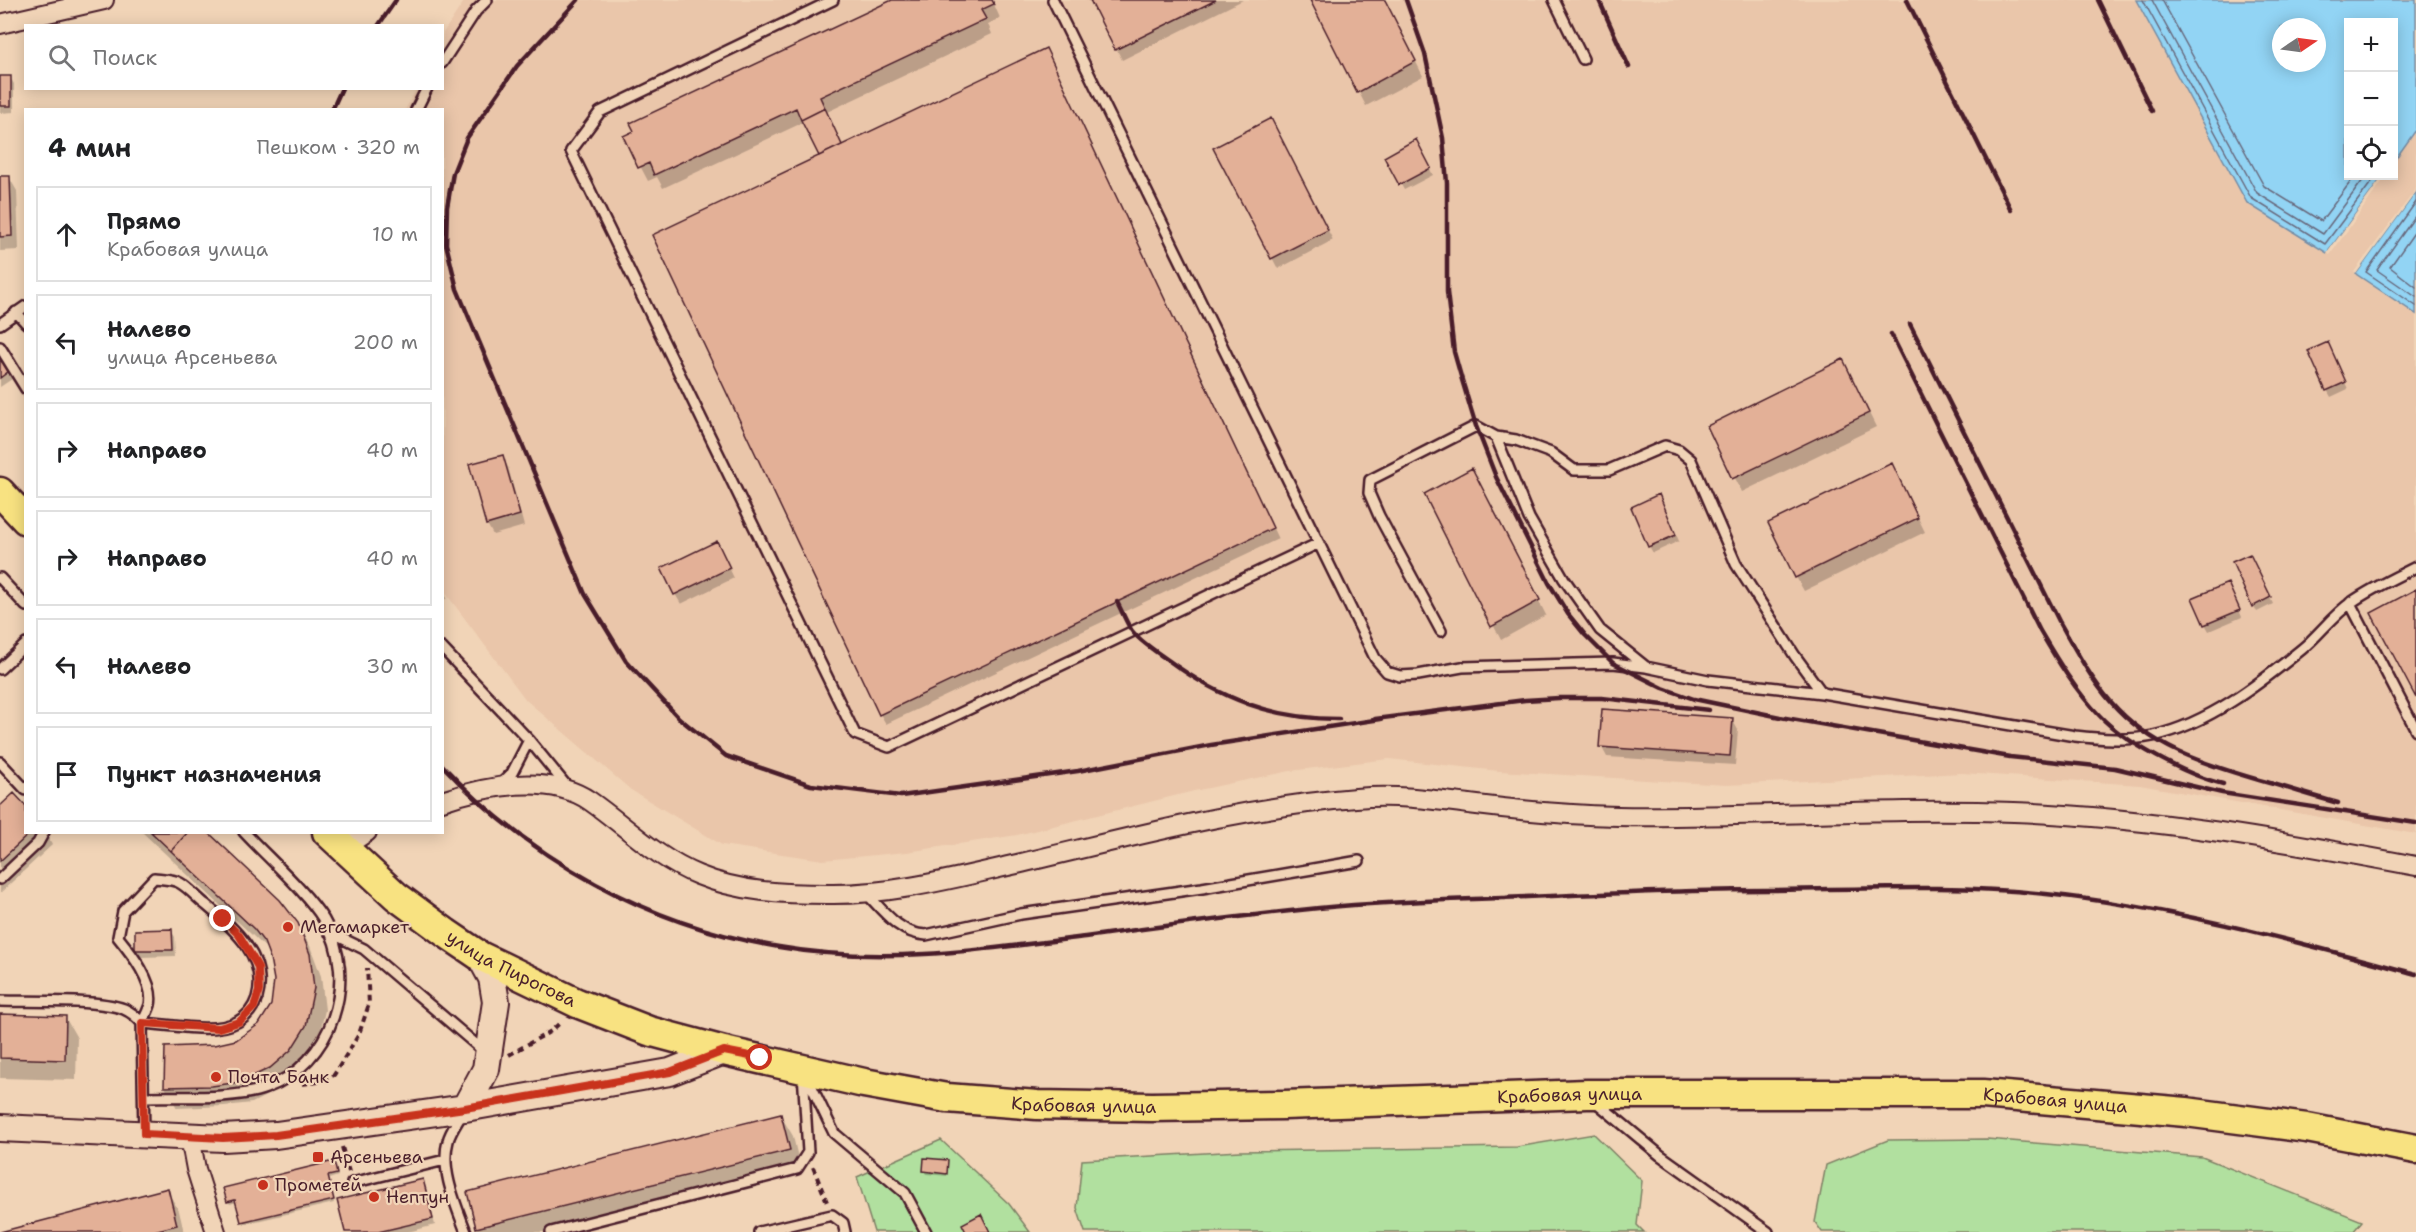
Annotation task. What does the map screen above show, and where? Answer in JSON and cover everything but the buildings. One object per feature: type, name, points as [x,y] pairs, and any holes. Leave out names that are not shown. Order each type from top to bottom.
[{"type":"main road","points":[[0,492],[24,518]]},
{"type":"main road","name":"улица Пирогова","points":[[335,841],[396,896],[480,956],[577,1003],[649,1031],[724,1051]]},
{"type":"main road","points":[[465,1108],[487,1061],[496,1002],[492,978],[480,956]]},
{"type":"main road","points":[[0,1128],[190,1137],[276,1135],[465,1108],[670,1072],[724,1051]]},
{"type":"main road","name":"Крабовая улица","points":[[724,1051],[946,1098],[1037,1105],[1284,1105],[1587,1094],[1983,1094],[2186,1112],[2307,1128],[2416,1149]]},
{"type":"street","points":[[0,24],[104,0]]},
{"type":"street","points":[[444,800],[468,792],[523,783],[573,793],[587,798],[657,853],[697,875],[736,887],[779,893],[867,894],[936,883],[1228,816],[1361,797],[1408,797],[1547,813],[1604,816],[2021,812],[2211,829],[2416,866]]},
{"type":"street","points":[[335,841],[360,834]]},
{"type":"street","points":[[190,1137],[211,1231]]},
{"type":"lane","points":[[444,60],[476,11],[487,0]]},
{"type":"lane","points":[[832,0],[600,112],[571,151],[855,734],[889,747],[1319,543]]},
{"type":"lane","points":[[1053,0],[1375,658],[1387,672],[1409,676],[1462,667],[1613,663],[1646,667],[1708,680],[1822,693],[2075,736],[2106,739],[2151,736],[2198,721],[2225,705],[2302,648],[2350,603],[2416,567]]},
{"type":"lane","points":[[1554,0],[1583,59]]},
{"type":"lane","points":[[417,108],[426,90]]},
{"type":"lane","points":[[0,324],[24,307]]},
{"type":"lane","points":[[16,312],[24,321]]},
{"type":"lane","points":[[0,347],[24,386]]},
{"type":"lane","points":[[1441,631],[1379,516],[1369,493],[1370,480],[1476,426],[1496,437],[1523,442],[1551,453],[1574,470],[1609,470],[1665,446],[1679,450],[1691,460],[1736,564],[1794,656],[1822,693]]},
{"type":"lane","points":[[1496,437],[1528,519],[1564,579],[1600,630],[1646,667]]},
{"type":"lane","points":[[0,578],[24,604]]},
{"type":"lane","points":[[2350,603],[2416,730]]},
{"type":"lane","points":[[0,669],[24,646]]},
{"type":"lane","points":[[444,650],[529,740],[573,793]]},
{"type":"lane","points":[[498,786],[512,773],[529,740]]},
{"type":"lane","points":[[0,762],[24,788]]},
{"type":"lane","points":[[0,879],[38,843],[43,834]]},
{"type":"lane","points":[[144,1097],[244,1093],[266,1088],[298,1069],[323,1042],[337,1010],[340,989],[339,970],[329,932],[314,907],[246,834]]},
{"type":"lane","points":[[867,894],[898,926],[913,935],[926,935],[1021,914],[1202,888],[1359,861]]},
{"type":"lane","points":[[0,1001],[90,1004],[123,1009],[142,1023],[219,1028],[239,1022],[254,1007],[259,991],[258,967],[239,935],[180,882],[154,878],[123,911],[118,937],[132,953],[144,974],[150,1003],[142,1023],[144,1134]]},
{"type":"lane","points":[[329,932],[364,949],[487,1061]]},
{"type":"lane","points":[[551,1232],[797,1169],[808,1152],[803,1069]]},
{"type":"lane","points":[[803,1069],[834,1133],[906,1193],[926,1232]]},
{"type":"lane","points":[[1587,1094],[1660,1155],[1767,1232]]},
{"type":"lane","points":[[465,1108],[448,1140],[445,1160],[455,1203],[465,1232]]},
{"type":"lane","points":[[352,1183],[445,1160]]},
{"type":"lane","points":[[759,1232],[831,1215],[843,1223],[845,1232]]},
{"type":"path","points":[[487,1061],[550,1031],[577,1003]]},
{"type":"path","points":[[336,1126],[352,1183]]},
{"type":"path","points":[[808,1152],[831,1215]]},
{"type":"shaded area","points":[[465,0],[2136,0],[2247,203],[2327,253],[2380,180],[2398,180],[2398,155],[2416,130],[2416,192],[2356,274],[2416,314],[2416,834],[2140,785],[1962,773],[1726,785],[1499,771],[1389,759],[1290,771],[1194,791],[1017,835],[907,852],[823,860],[722,845],[631,790],[526,700],[444,591],[444,108],[406,108],[415,90],[444,90],[444,32]]},
{"type":"green space","points":[[1594,1134],[1642,1181],[1637,1225],[1644,1232],[1085,1232],[1077,1208],[1082,1160],[1240,1151],[1517,1147]]},
{"type":"green space","points":[[1987,1139],[2202,1157],[2362,1221],[2353,1232],[1822,1232],[1815,1222],[1826,1165],[1888,1140]]},
{"type":"green space","points":[[941,1140],[1009,1204],[1030,1232],[874,1232],[857,1177]]},
{"type":"water","points":[[2136,0],[2416,0],[2416,130],[2398,155],[2398,18],[2344,18],[2344,180],[2380,180],[2327,253],[2247,203]]},
{"type":"water","points":[[2416,192],[2416,314],[2356,274]]},
{"type":"pier","points":[[2380,180],[2383,180],[2330,255],[2327,253]]},
{"type":"pier","points":[[2416,189],[2416,192],[2356,274],[2354,272]]},
{"type":"railway","points":[[379,24],[396,0]]},
{"type":"railway","points":[[578,0],[517,66],[467,138],[453,173],[447,207],[446,244],[457,289],[585,594],[626,661],[679,718],[726,756],[811,785],[901,796],[1078,771],[1211,745],[1381,719]]},
{"type":"railway","points":[[1406,0],[1425,54],[1443,138],[1447,183],[1447,292],[1454,352],[1476,426],[1496,477],[1549,583],[1568,614],[1613,663],[1663,688],[1694,699],[1780,717],[2010,757],[2115,768],[2222,793],[2416,823]]},
{"type":"railway","points":[[1599,0],[1629,67]]},
{"type":"railway","points":[[1907,0],[2011,210]]},
{"type":"railway","points":[[2098,0],[2152,111]]},
{"type":"railway","points":[[333,108],[341,90]]},
{"type":"railway","points":[[1910,324],[2059,621],[2077,653],[2111,702],[2143,731],[2179,752],[2218,768],[2338,803]]},
{"type":"railway","points":[[1891,334],[2040,631],[2074,685],[2110,726],[2140,747],[2174,766],[2223,784]]},
{"type":"railway","points":[[1117,602],[1130,628],[1140,639],[1208,686],[1270,711],[1339,719]]},
{"type":"railway","points":[[1375,719],[1525,700],[1559,698],[1602,698],[1709,710]]},
{"type":"railway","points":[[444,767],[514,831],[554,859],[596,884],[684,923],[731,937],[817,952],[894,955],[970,951],[1260,914],[1388,903],[1669,891],[1943,888],[2046,894],[2140,907],[2232,926],[2416,974]]},
{"type":"place","name":"Мегамаркет","points":[[288,927]]},
{"type":"place","name":"Почта Банк","points":[[216,1077]]},
{"type":"place","name":"Арсеньева","points":[[318,1157]]},
{"type":"place","name":"Прометей","points":[[263,1185]]},
{"type":"place","name":"Нептун","points":[[374,1197]]},
{"type":"route","points":[[223,919],[239,935],[258,967],[259,991],[254,1007],[239,1022],[219,1028],[142,1023],[144,1134],[223,1138],[276,1135],[465,1108],[670,1072],[724,1051],[760,1058]]}]
